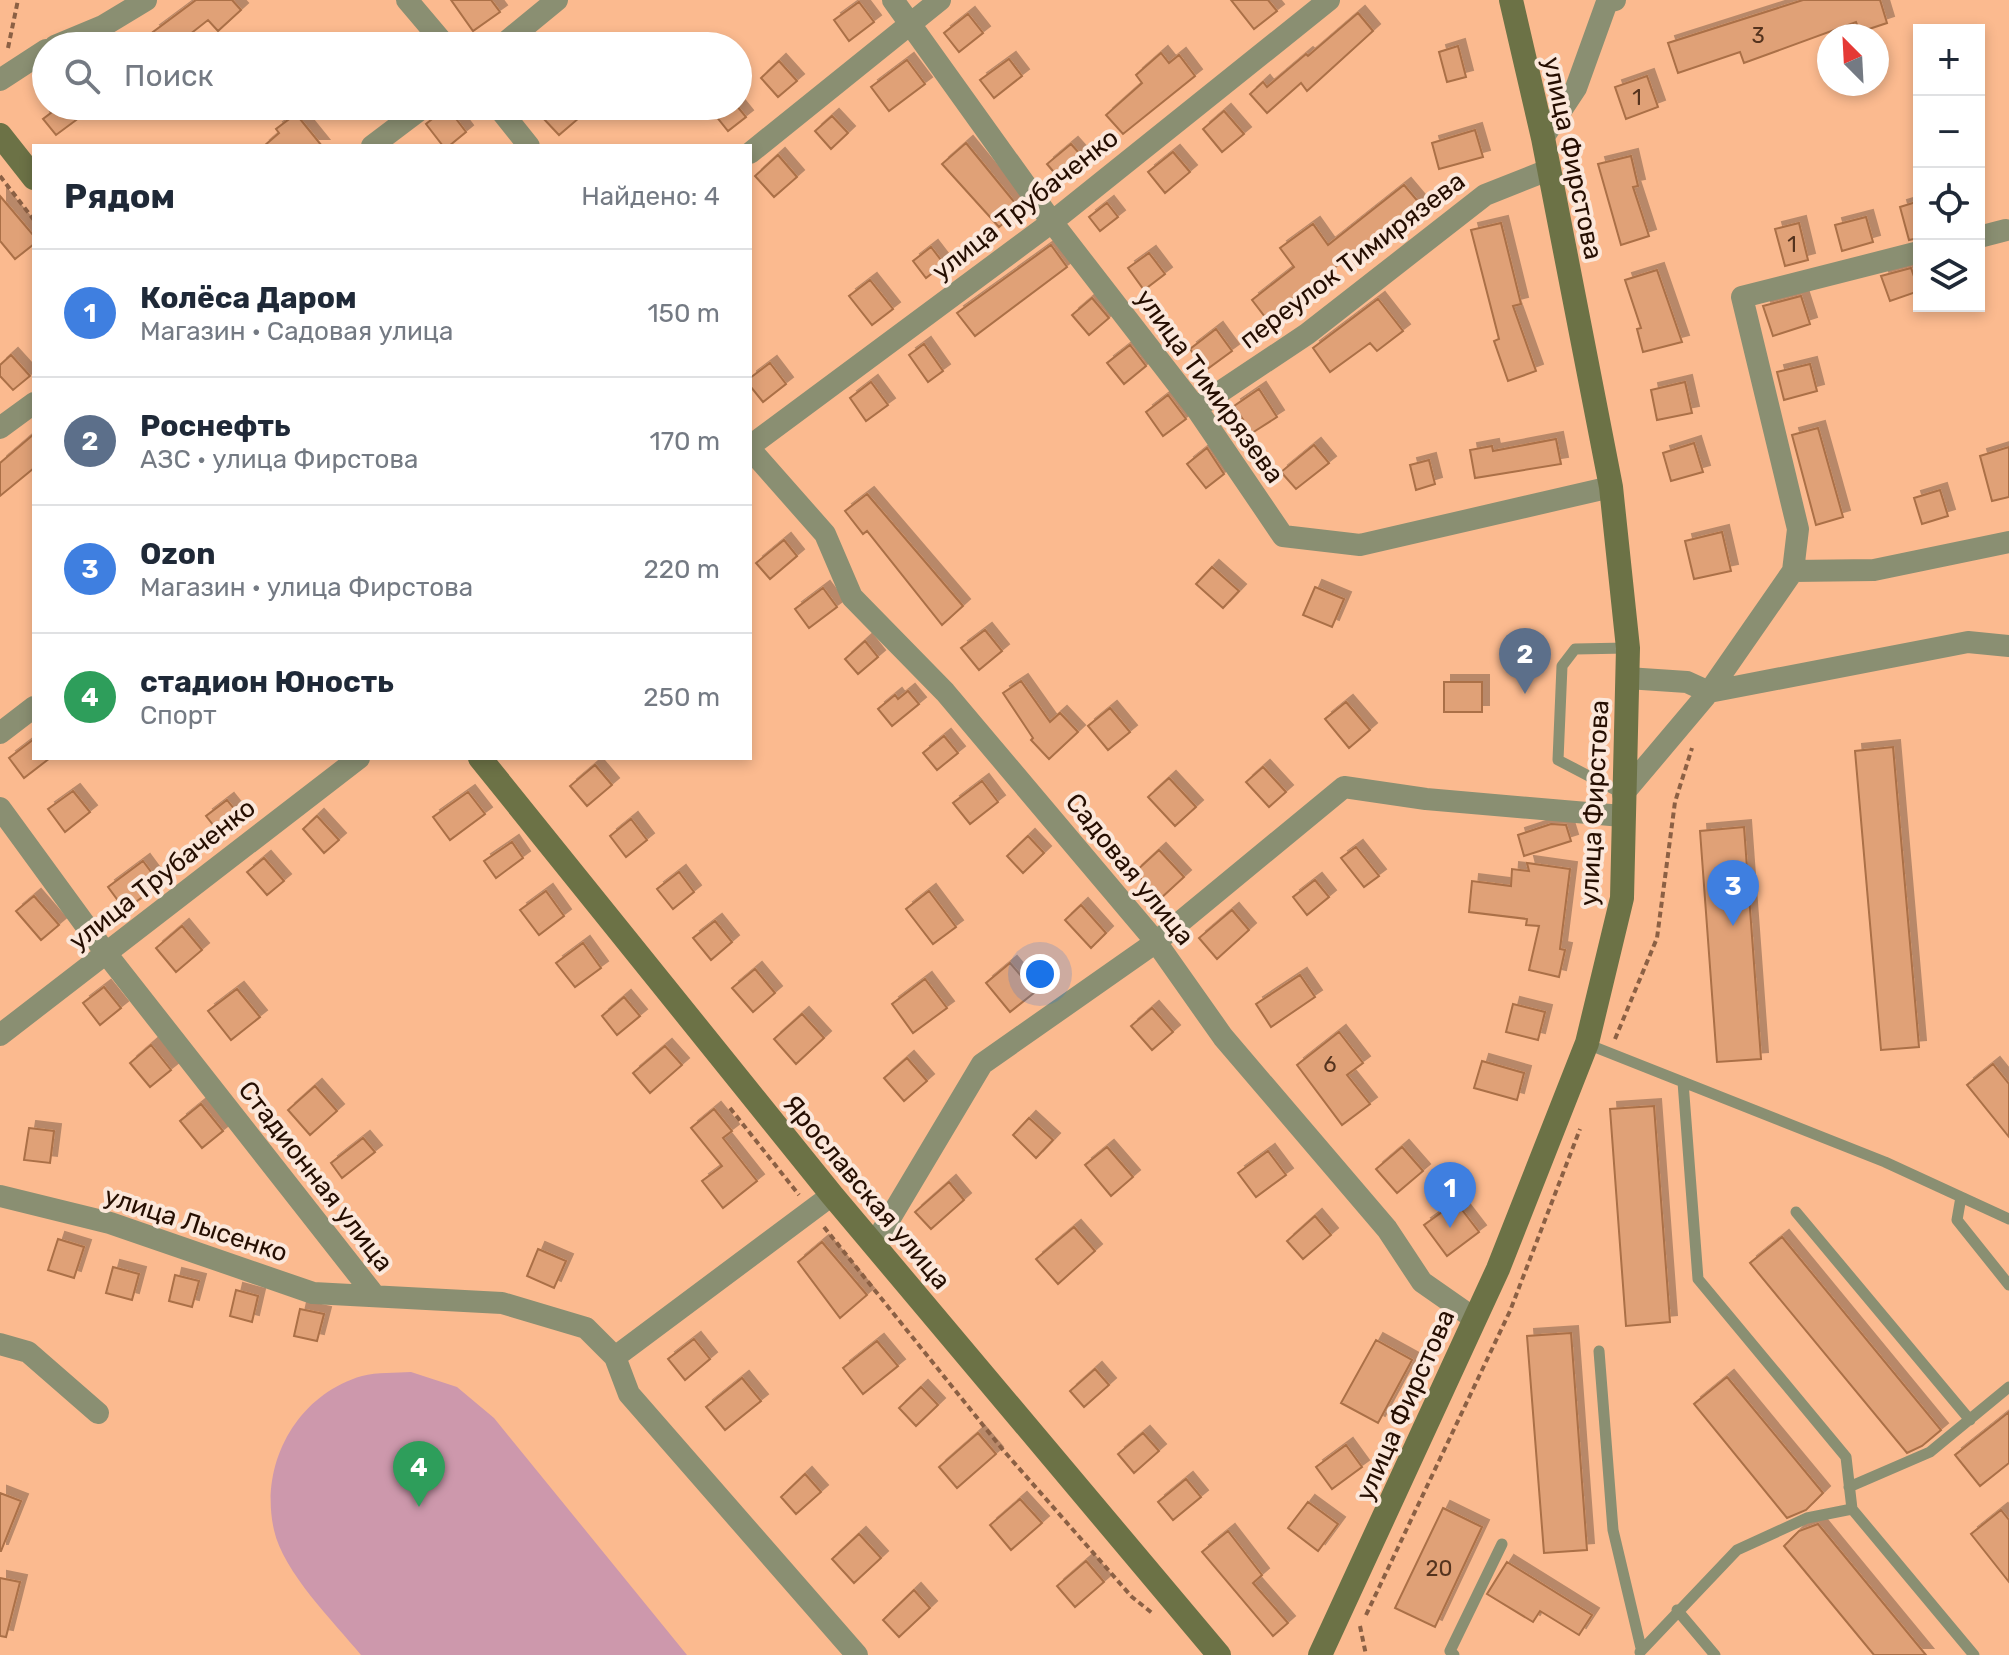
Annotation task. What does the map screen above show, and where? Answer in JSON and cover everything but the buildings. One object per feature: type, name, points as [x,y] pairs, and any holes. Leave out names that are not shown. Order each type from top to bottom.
[{"type":"main road","name":"улица Фирстова","points":[[1320,1655],[1598,1048],[1622,898],[1628,648],[1611,487],[1543,138],[1511,0]]},
{"type":"main road","points":[[0,135],[32,175]]},
{"type":"main road","name":"Ярославская улица","points":[[482,760],[832,1195],[1219,1655]]},
{"type":"street","points":[[89,32],[146,0]]},
{"type":"street","points":[[407,0],[434,32]]},
{"type":"street","points":[[518,32],[557,0]]},
{"type":"street","name":"улица Тимирязева","points":[[893,0],[1052,222],[1196,408],[1283,536],[1360,545],[1611,487]]},
{"type":"street","points":[[752,151],[940,0]]},
{"type":"street","name":"улица Трубаченко","points":[[752,446],[1052,222],[1329,0]]},
{"type":"street","points":[[1543,138],[1576,88],[1610,1]]},
{"type":"street","points":[[1,79],[32,59]]},
{"type":"street","points":[[375,144],[406,120]]},
{"type":"street","points":[[508,120],[527,144]]},
{"type":"street","name":"переулок Тимирязева","points":[[1196,408],[1307,334],[1485,195],[1548,170]]},
{"type":"street","points":[[1985,235],[2006,230]]},
{"type":"street","points":[[874,1245],[982,1064],[1156,942],[1344,787],[1454,802],[1622,805],[1709,692],[1793,571],[1798,529],[1742,297],[1913,254]]},
{"type":"street","points":[[0,428],[32,404]]},
{"type":"street","name":"Садовая улица","points":[[752,449],[825,534],[852,597],[945,692],[1156,942],[1223,1037],[1387,1229],[1422,1282],[1475,1319]]},
{"type":"street","points":[[1793,571],[1874,570],[2009,542]]},
{"type":"street","points":[[1627,678],[1687,682],[1709,692],[1968,642],[2009,646]]},
{"type":"street","points":[[0,733],[32,709]]},
{"type":"street","name":"улица Трубаченко","points":[[0,1035],[356,760]]},
{"type":"street","name":"Стадионная улица","points":[[0,808],[105,952],[375,1296],[502,1303],[586,1328],[615,1357],[629,1394],[857,1655]]},
{"type":"street","points":[[615,1357],[832,1195]]},
{"type":"street","name":"улица Лысенко","points":[[0,1196],[110,1223],[313,1293],[375,1296]]},
{"type":"street","points":[[0,1344],[28,1352],[98,1413]]},
{"type":"lane","points":[[1622,805],[1558,760],[1562,666],[1575,649],[1628,648]]},
{"type":"lane","points":[[1598,1048],[1885,1162],[2009,1219]]},
{"type":"lane","points":[[1683,1082],[1698,1279],[1846,1457],[1852,1509],[1974,1655]]},
{"type":"lane","points":[[1961,1197],[1957,1220],[2009,1285]]},
{"type":"lane","points":[[1796,1212],[1970,1420]]},
{"type":"lane","points":[[1599,1351],[1613,1530],[1640,1651]]},
{"type":"lane","points":[[1849,1487],[1930,1452],[2009,1387]]},
{"type":"lane","points":[[1640,1651],[1737,1550],[1807,1518],[1852,1509]]},
{"type":"lane","points":[[1454,1655],[1450,1651],[1502,1544]]},
{"type":"lane","points":[[1677,1610],[1715,1655]]},
{"type":"path","points":[[1,79],[18,0]]},
{"type":"path","points":[[0,176],[32,217]]},
{"type":"path","points":[[1598,1048],[1657,938],[1675,802],[1692,747]]},
{"type":"shaded area","points":[[411,1372],[457,1387],[494,1418],[687,1655],[361,1655],[298,1579],[279,1546],[271,1506],[272,1481],[288,1436],[301,1416],[318,1399],[339,1385],[362,1376]]},
{"type":"place","name":"Роснефть","points":[[1525,694]]},
{"type":"place","name":"Ozon","points":[[1733,926]]},
{"type":"place","name":"Колёса Даром","points":[[1450,1228]]},
{"type":"place","name":"стадион Юность","points":[[419,1507]]}]
